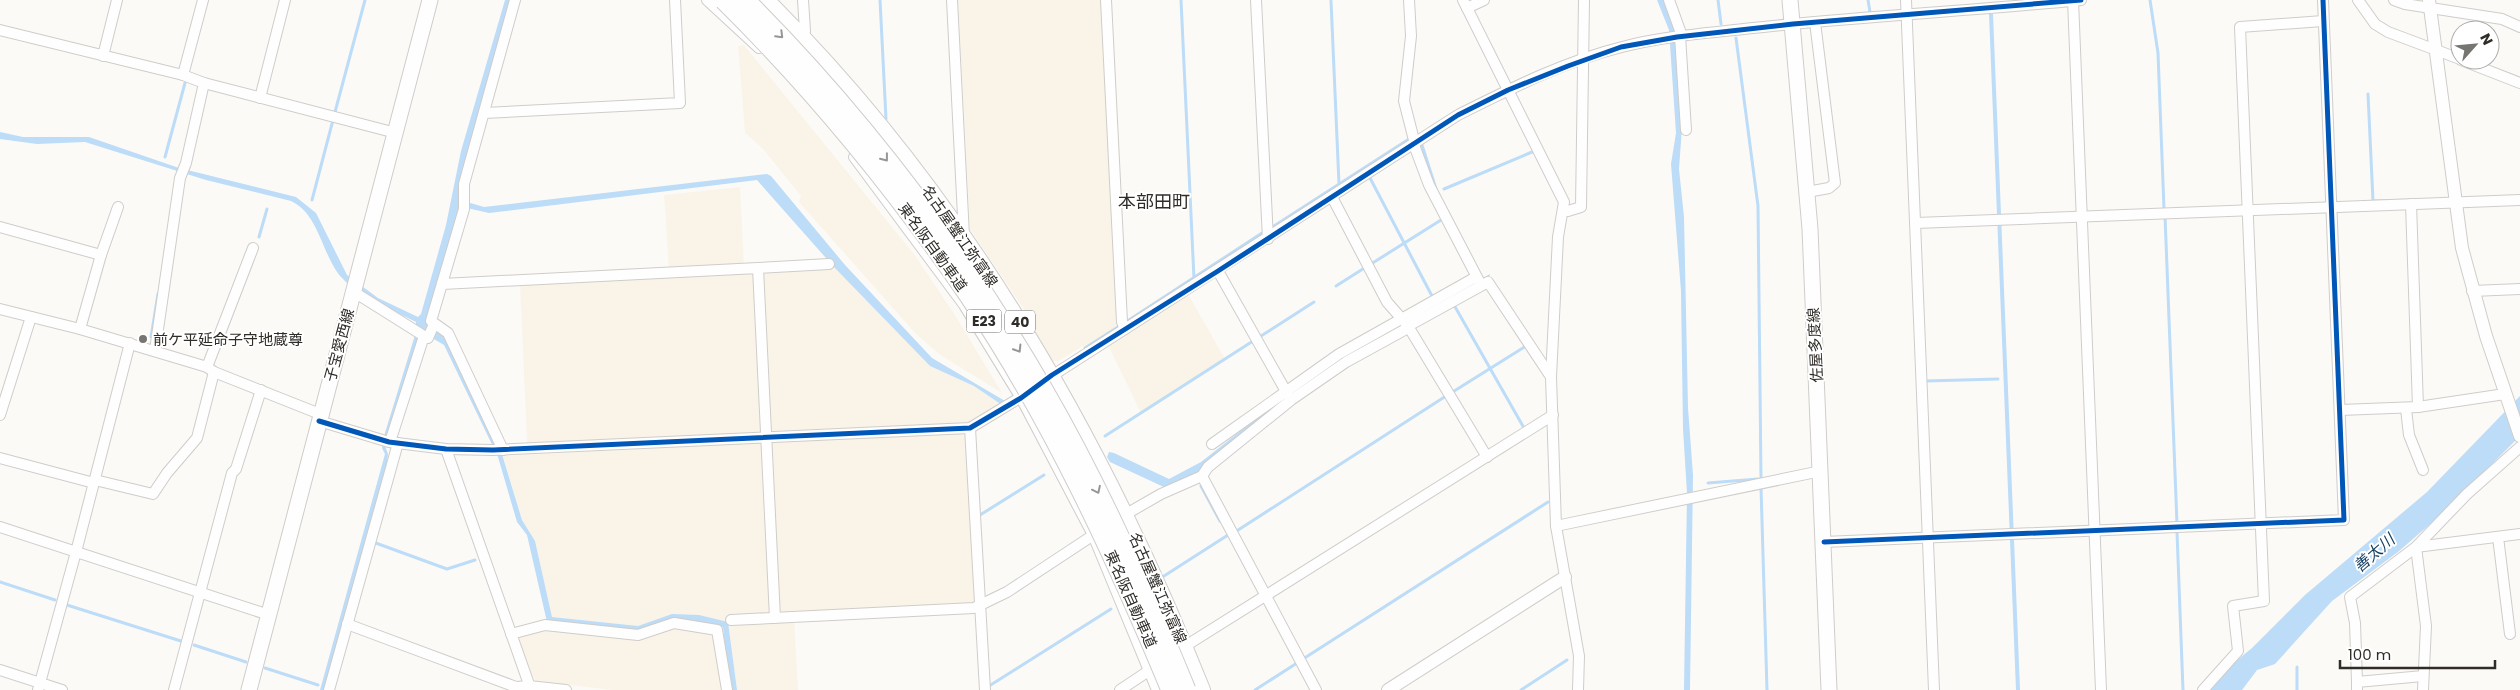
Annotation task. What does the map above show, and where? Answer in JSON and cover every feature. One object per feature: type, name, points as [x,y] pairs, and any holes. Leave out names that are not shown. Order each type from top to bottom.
[{"type":"highway","name":"東名阪自動車道","points":[[724,0],[775,51],[841,125],[910,214],[968,295],[1032,399],[1081,490],[1126,586],[1171,690]]},
{"type":"highway","name":"東名阪自動車道","points":[[745,0],[787,41],[852,115],[922,205],[980,286],[1044,391],[1093,483],[1139,579],[1186,690]]},
{"type":"main road","name":"子宝愛西線","points":[[250,690],[430,0]]},
{"type":"main road","name":"名古屋蟹江弥富線","points":[[766,0],[802,36],[900,151],[992,280],[1052,376],[1125,514],[1202,690]]},
{"type":"main road","name":"佐屋多度線","points":[[1790,0],[1807,192],[1830,690]]},
{"type":"street","points":[[103,56],[117,0]]},
{"type":"street","points":[[183,75],[202,0]]},
{"type":"street","points":[[260,98],[285,0]]},
{"type":"street","points":[[498,450],[446,329],[431,321],[464,209],[464,184],[515,0]]},
{"type":"street","points":[[484,113],[680,103],[675,0]]},
{"type":"street","points":[[706,0],[766,55],[851,152],[964,304],[1021,398],[1093,535],[1157,690]]},
{"type":"street","points":[[802,36],[805,30],[804,0]]},
{"type":"street","points":[[952,0],[964,242]]},
{"type":"street","points":[[1106,0],[1122,322],[1125,329]]},
{"type":"street","points":[[1256,0],[1268,239]]},
{"type":"street","points":[[1409,0],[1411,36],[1404,101],[1415,144],[1429,184],[1479,281]]},
{"type":"street","points":[[1484,0],[1465,4],[1564,202],[1558,237],[1550,377],[1556,526],[1579,656],[1578,690]]},
{"type":"street","points":[[1563,209],[1568,211],[1581,207],[1584,0]]},
{"type":"street","points":[[1669,0],[1676,37],[1686,130]]},
{"type":"street","points":[[1906,0],[1934,690]]},
{"type":"street","points":[[0,309],[155,350],[261,390],[320,418],[390,442],[446,449],[498,450],[970,428],[1021,398],[1052,376],[1268,239],[1458,115],[1508,90],[1584,60],[1621,47],[1676,37],[1793,24],[1908,16],[2076,0],[2081,216],[2101,690]]},
{"type":"street","points":[[1824,542],[2260,526],[2344,520],[2323,0]]},
{"type":"street","points":[[2358,0],[2375,24],[2401,38],[2428,46],[2450,56]]},
{"type":"street","points":[[2394,0],[2405,4],[2429,3],[2502,19],[2520,27]]},
{"type":"street","points":[[2429,3],[2437,51],[2454,202],[2472,292],[2520,436]]},
{"type":"street","points":[[1807,192],[1829,188],[1835,183],[1815,22]]},
{"type":"street","points":[[2203,690],[2238,651],[2233,606],[2264,601],[2240,27],[2324,22]]},
{"type":"street","points":[[0,30],[183,75],[204,83],[396,133]]},
{"type":"street","points":[[2486,70],[2520,84]]},
{"type":"street","points":[[155,350],[183,171],[204,83]]},
{"type":"street","points":[[1332,197],[1387,302],[1405,323],[1487,457]]},
{"type":"street","points":[[1916,223],[2520,200]]},
{"type":"street","points":[[2411,204],[2418,407]]},
{"type":"street","points":[[80,329],[101,255],[118,207]]},
{"type":"street","points":[[0,227],[101,255]]},
{"type":"street","points":[[0,458],[94,482],[153,494],[167,473],[197,438],[210,370],[253,248]]},
{"type":"street","points":[[442,284],[829,264]]},
{"type":"street","points":[[758,268],[775,618]]},
{"type":"street","points":[[1218,271],[1288,395]]},
{"type":"street","points":[[1212,444],[1288,395],[1346,362],[1405,323],[1479,281],[1488,282],[1550,377]]},
{"type":"street","points":[[355,286],[408,324],[412,331],[426,336]]},
{"type":"street","points":[[2472,292],[2520,289]]},
{"type":"street","points":[[0,415],[31,317]]},
{"type":"street","points":[[329,690],[347,624],[390,442],[426,336],[434,324]]},
{"type":"street","points":[[39,686],[130,343]]},
{"type":"street","points":[[174,690],[232,473],[236,469],[261,390]]},
{"type":"street","points":[[731,620],[982,606],[1125,514],[1161,494],[1202,476],[1208,467],[1288,395]]},
{"type":"street","points":[[2340,410],[2406,409],[2507,399]]},
{"type":"street","points":[[2406,409],[2409,435],[2423,470]]},
{"type":"street","points":[[1120,690],[1184,646],[1553,415]]},
{"type":"street","points":[[970,428],[982,606],[985,690]]},
{"type":"street","points":[[2424,676],[2357,686],[2356,639],[2350,597],[2416,547],[2467,494],[2520,446]]},
{"type":"street","points":[[446,449],[530,688]]},
{"type":"street","points":[[1556,526],[1821,471]]},
{"type":"street","points":[[1202,476],[1316,690]]},
{"type":"street","points":[[0,527],[269,615]]},
{"type":"street","points":[[2416,547],[2520,534]]},
{"type":"street","points":[[2498,537],[2510,634]]},
{"type":"street","points":[[2416,547],[2426,626],[2423,690]]},
{"type":"street","points":[[1388,690],[1565,577]]},
{"type":"street","points":[[511,634],[545,625],[638,634],[674,623],[717,630],[726,690]]},
{"type":"street","points":[[347,624],[516,687],[566,690]]},
{"type":"street","points":[[0,670],[39,686],[62,690]]},
{"type":"shaded area","points":[[958,0],[1103,0],[1119,321],[1118,327],[1085,348],[1083,346],[1058,361],[1052,361],[1032,328],[1033,323],[970,229]]},
{"type":"shaded area","points":[[744,45],[914,254],[955,315],[1002,393],[939,354],[915,333],[799,202],[801,196],[763,149],[745,133],[738,46]]},
{"type":"shaded area","points":[[740,187],[744,266],[669,271],[664,195]]},
{"type":"shaded area","points":[[833,266],[930,366],[974,386],[1002,405],[969,423],[771,431],[763,276],[769,269]]},
{"type":"shaded area","points":[[751,272],[755,276],[763,428],[759,434],[527,443],[520,284]]},
{"type":"shaded area","points":[[1188,294],[1225,359],[1141,413],[1108,345]]},
{"type":"shaded area","points":[[962,433],[968,442],[977,602],[972,606],[785,615],[780,611],[771,445],[774,442]]},
{"type":"shaded area","points":[[759,443],[764,446],[772,610],[794,619],[798,690],[737,690],[728,622],[672,614],[638,626],[552,617],[535,541],[522,520],[503,456]]},
{"type":"shaded area","points":[[675,627],[710,632],[718,648],[723,690],[612,690],[536,681],[529,672],[515,635],[543,628]]},
{"type":"water","points":[[505,0],[512,0],[460,200],[484,207],[767,174],[771,176],[845,265],[932,358],[1005,401],[1002,405],[974,386],[930,366],[833,266],[757,180],[489,213],[467,208],[459,209],[427,320],[445,332],[498,441],[522,520],[535,541],[552,617],[638,626],[672,614],[699,615],[728,622],[737,690],[730,690],[723,627],[674,620],[639,632],[547,622],[527,535],[517,522],[498,457],[444,345],[422,332],[385,446],[388,454],[387,462],[324,690],[320,690],[385,454],[382,448],[384,436],[415,335],[416,322],[368,298],[343,279],[330,260],[315,226],[301,207],[291,201],[206,180],[85,142],[37,144],[0,139],[0,132],[23,137],[89,137],[179,168],[296,197],[316,213],[347,275],[378,298],[418,317],[421,314],[446,225],[461,151]]},
{"type":"water","points":[[1657,0],[1663,0],[1674,28],[1682,127],[1679,169],[1684,217],[1688,408],[1693,475],[1690,690],[1684,690],[1687,493],[1683,429],[1681,291],[1671,164],[1676,133],[1669,30]]},
{"type":"water","points":[[1989,14],[1993,14],[2020,690],[2016,690]]},
{"type":"water","points":[[1490,274],[1489,277],[1345,360],[1207,462],[1195,475],[1166,488],[1110,462],[1107,457],[1109,452],[1114,453],[1169,479],[1201,462],[1289,393],[1346,354]]},
{"type":"water","name":"善太川","points":[[2520,396],[2520,436],[2446,510],[2398,552],[2332,601],[2275,664],[2257,670],[2242,690],[2208,690],[2224,671],[2252,648],[2305,595],[2427,492]]},
{"type":"waterway","points":[[335,112],[365,0]]},
{"type":"waterway","points":[[880,0],[886,119]]},
{"type":"waterway","points":[[1181,0],[1194,279]]},
{"type":"waterway","points":[[1718,0],[1721,24]]},
{"type":"waterway","points":[[1868,0],[1870,12]]},
{"type":"waterway","points":[[2150,0],[2158,53],[2164,209]]},
{"type":"waterway","points":[[1331,1],[1339,184]]},
{"type":"waterway","points":[[1736,38],[1758,206],[1761,479]]},
{"type":"waterway","points":[[165,157],[185,83]]},
{"type":"waterway","points":[[2368,94],[2373,201],[2415,200]]},
{"type":"waterway","points":[[312,200],[333,120]]},
{"type":"waterway","points":[[1274,226],[1409,139]]},
{"type":"waterway","points":[[1422,145],[1436,189]]},
{"type":"waterway","points":[[1444,189],[1532,152]]},
{"type":"waterway","points":[[1370,178],[1432,296]]},
{"type":"waterway","points":[[259,237],[267,209]]},
{"type":"waterway","points":[[2165,216],[2177,524]]},
{"type":"waterway","points":[[1371,264],[1441,220]]},
{"type":"waterway","points":[[1129,320],[1262,233]]},
{"type":"waterway","points":[[1336,286],[1366,267]]},
{"type":"waterway","points":[[151,337],[158,294]]},
{"type":"waterway","points":[[1261,336],[1314,302]]},
{"type":"waterway","points":[[1454,305],[1524,428]]},
{"type":"waterway","points":[[1085,348],[1118,327]]},
{"type":"waterway","points":[[1105,436],[1253,341]]},
{"type":"waterway","points":[[1451,393],[1526,346]]},
{"type":"waterway","points":[[1926,381],[1998,379]]},
{"type":"waterway","points":[[1235,532],[1446,396]]},
{"type":"waterway","points":[[980,515],[1044,475]]},
{"type":"waterway","points":[[1708,483],[1758,479]]},
{"type":"waterway","points":[[1201,486],[1220,521]]},
{"type":"waterway","points":[[1761,487],[1767,690]]},
{"type":"waterway","points":[[1303,659],[1548,502]]},
{"type":"waterway","points":[[2177,532],[2183,690]]},
{"type":"waterway","points":[[1164,576],[1228,535]]},
{"type":"waterway","points":[[373,542],[447,569],[475,560]]},
{"type":"waterway","points":[[0,582],[55,600]]},
{"type":"waterway","points":[[67,605],[184,642]]},
{"type":"waterway","points":[[989,686],[1111,609]]},
{"type":"waterway","points":[[194,645],[246,662]]},
{"type":"waterway","points":[[1521,690],[1567,660]]},
{"type":"waterway","points":[[1255,690],[1297,663]]},
{"type":"waterway","points":[[2297,667],[2297,690]]},
{"type":"waterway","points":[[265,668],[318,685]]},
{"type":"cycle path","points":[[319,421],[389,442],[446,449],[493,450],[970,428],[1021,398],[1052,375],[1218,271],[1458,115],[1508,90],[1568,66],[1621,47],[1677,37],[1793,24],[2081,0]]},
{"type":"cycle path","points":[[1824,542],[2344,520],[2323,0]]},
{"type":"place","name":"前ケ平延命子守地蔵尊","points":[[143,339]]},
{"type":"district","name":"本部田町","points":[[1154,201]]}]
